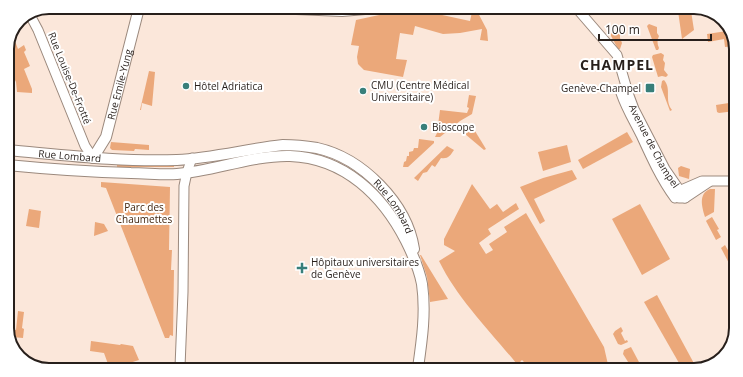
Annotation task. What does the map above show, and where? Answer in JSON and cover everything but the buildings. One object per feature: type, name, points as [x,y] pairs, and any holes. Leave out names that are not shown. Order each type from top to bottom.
[{"type":"main road","name":"Rue Emile-Yung","points":[[93,158],[106,137],[137,14]]},
{"type":"main road","name":"Rue Lombard","points":[[14,151],[93,158],[157,160],[192,158],[283,145],[318,148],[353,164],[379,184],[395,203],[409,230]]},
{"type":"main road","name":"Rue Lombard","points":[[14,165],[94,171],[175,174],[272,157],[292,156],[315,160],[342,170],[360,182],[382,203],[398,225],[409,230]]},
{"type":"main road","points":[[93,158],[94,171]]},
{"type":"main road","points":[[398,225],[415,257]]},
{"type":"main road","points":[[409,230],[413,241],[415,257],[422,283],[424,306],[423,330],[419,363]]},
{"type":"street","name":"Avenue de Champel","points":[[582,14],[611,48],[619,70],[621,93],[626,107],[668,188],[680,196],[714,181],[729,181]]},
{"type":"street","name":"Rue Louise-De-Frotté","points":[[33,19],[85,146],[93,158]]},
{"type":"street","points":[[180,363],[183,292],[184,186],[192,158]]},
{"type":"green space","points":[[384,14],[438,14],[470,21],[472,14],[479,14],[487,30],[488,41],[480,40],[482,29],[443,34],[415,26],[413,35],[400,33],[396,59],[407,60],[403,77],[364,70],[358,64],[357,57],[359,46],[351,45],[356,20]]},
{"type":"green space","points":[[678,14],[691,14],[694,30],[682,39]]},
{"type":"green space","points":[[649,24],[657,27],[657,33],[659,36],[658,50],[656,50],[647,26]]},
{"type":"green space","points":[[724,31],[729,47],[725,47],[724,39],[708,42],[707,34]]},
{"type":"green space","points":[[618,33],[620,35],[622,43],[620,49],[618,49],[610,34]]},
{"type":"green space","points":[[15,42],[18,49],[24,45],[26,50],[24,52],[30,66],[24,69],[32,89],[32,93],[17,92],[14,78]]},
{"type":"green space","points":[[661,53],[664,55],[664,70],[668,75],[666,77],[658,77],[652,57],[653,55]]},
{"type":"green space","points":[[149,71],[155,72],[152,106],[142,103],[140,110]]},
{"type":"green space","points":[[664,80],[668,87],[668,102],[672,110],[670,111],[661,87],[662,81]]},
{"type":"green space","points":[[469,95],[476,96],[472,114],[460,121],[440,137],[435,137],[437,133],[440,110],[467,113],[469,108],[467,107]]},
{"type":"green space","points":[[729,103],[729,112],[717,112],[716,105]]},
{"type":"green space","points":[[470,129],[475,131],[486,149],[484,150],[465,134]]},
{"type":"green space","points":[[627,132],[633,142],[583,169],[578,160]]},
{"type":"green space","points":[[419,139],[434,141],[434,143],[408,167],[403,167],[407,156],[409,156],[409,152],[413,151],[414,148],[418,148]]},
{"type":"green space","points":[[111,142],[149,145],[149,150],[112,150],[110,148]]},
{"type":"green space","points":[[567,145],[571,162],[543,171],[538,152]]},
{"type":"green space","points":[[447,146],[454,150],[450,155],[445,158],[441,158],[435,167],[432,165],[427,172],[423,173],[418,181],[414,178]]},
{"type":"green space","points":[[117,164],[174,165],[174,167],[117,167]]},
{"type":"green space","points":[[681,166],[690,169],[689,179],[679,176],[678,168]]},
{"type":"green space","points":[[572,170],[577,179],[534,199],[545,221],[540,224],[520,187],[543,178]]},
{"type":"green space","name":"Parc des Chaumettes","points":[[101,182],[170,187],[169,250],[172,250],[171,270],[174,270],[173,336],[170,335],[169,338],[165,338],[106,188],[101,187]]},
{"type":"green space","points":[[472,184],[490,209],[497,204],[503,212],[516,203],[519,209],[488,229],[491,234],[479,243],[486,254],[493,250],[489,244],[507,232],[504,227],[526,213],[604,347],[608,363],[525,363],[522,360],[519,363],[516,363],[474,314],[446,275],[439,261],[455,251],[444,245],[444,239]]},
{"type":"green space","points":[[715,189],[714,212],[705,217],[702,197],[706,191]]},
{"type":"green space","points":[[640,204],[670,259],[642,275],[612,219]]},
{"type":"green space","points":[[29,209],[41,211],[39,228],[26,226]]},
{"type":"green space","points":[[712,217],[719,229],[717,230],[721,237],[716,240],[706,221]]},
{"type":"green space","points":[[95,222],[104,224],[108,231],[94,236]]},
{"type":"green space","points":[[725,245],[729,252],[729,263],[721,248]]},
{"type":"green space","points":[[420,255],[448,299],[430,302],[427,277]]},
{"type":"green space","points":[[657,295],[694,363],[679,363],[644,302]]},
{"type":"green space","points":[[18,311],[24,312],[22,328],[24,329],[23,338],[16,337],[14,330],[16,330]]},
{"type":"green space","points":[[621,327],[623,331],[621,333],[625,341],[627,340],[628,342],[621,345],[618,344],[613,334]]},
{"type":"green space","points":[[91,341],[133,346],[139,360],[129,363],[108,363],[104,353],[90,351]]},
{"type":"green space","points":[[631,347],[639,363],[629,363],[623,354],[624,350]]},
{"type":"place","name":"Hôtel Adriatica","points":[[186,86]]},
{"type":"place","name":"Genève-Champel","points":[[650,88]]},
{"type":"place","name":"CMU (Centre Médical Universitaire)","points":[[363,91]]},
{"type":"place","name":"Bioscope","points":[[424,127]]},
{"type":"place","name":"Hôpitaux universitaires de Genève","points":[[302,268]]},
{"type":"district","name":"CHAMPEL","points":[[617,64]]}]
